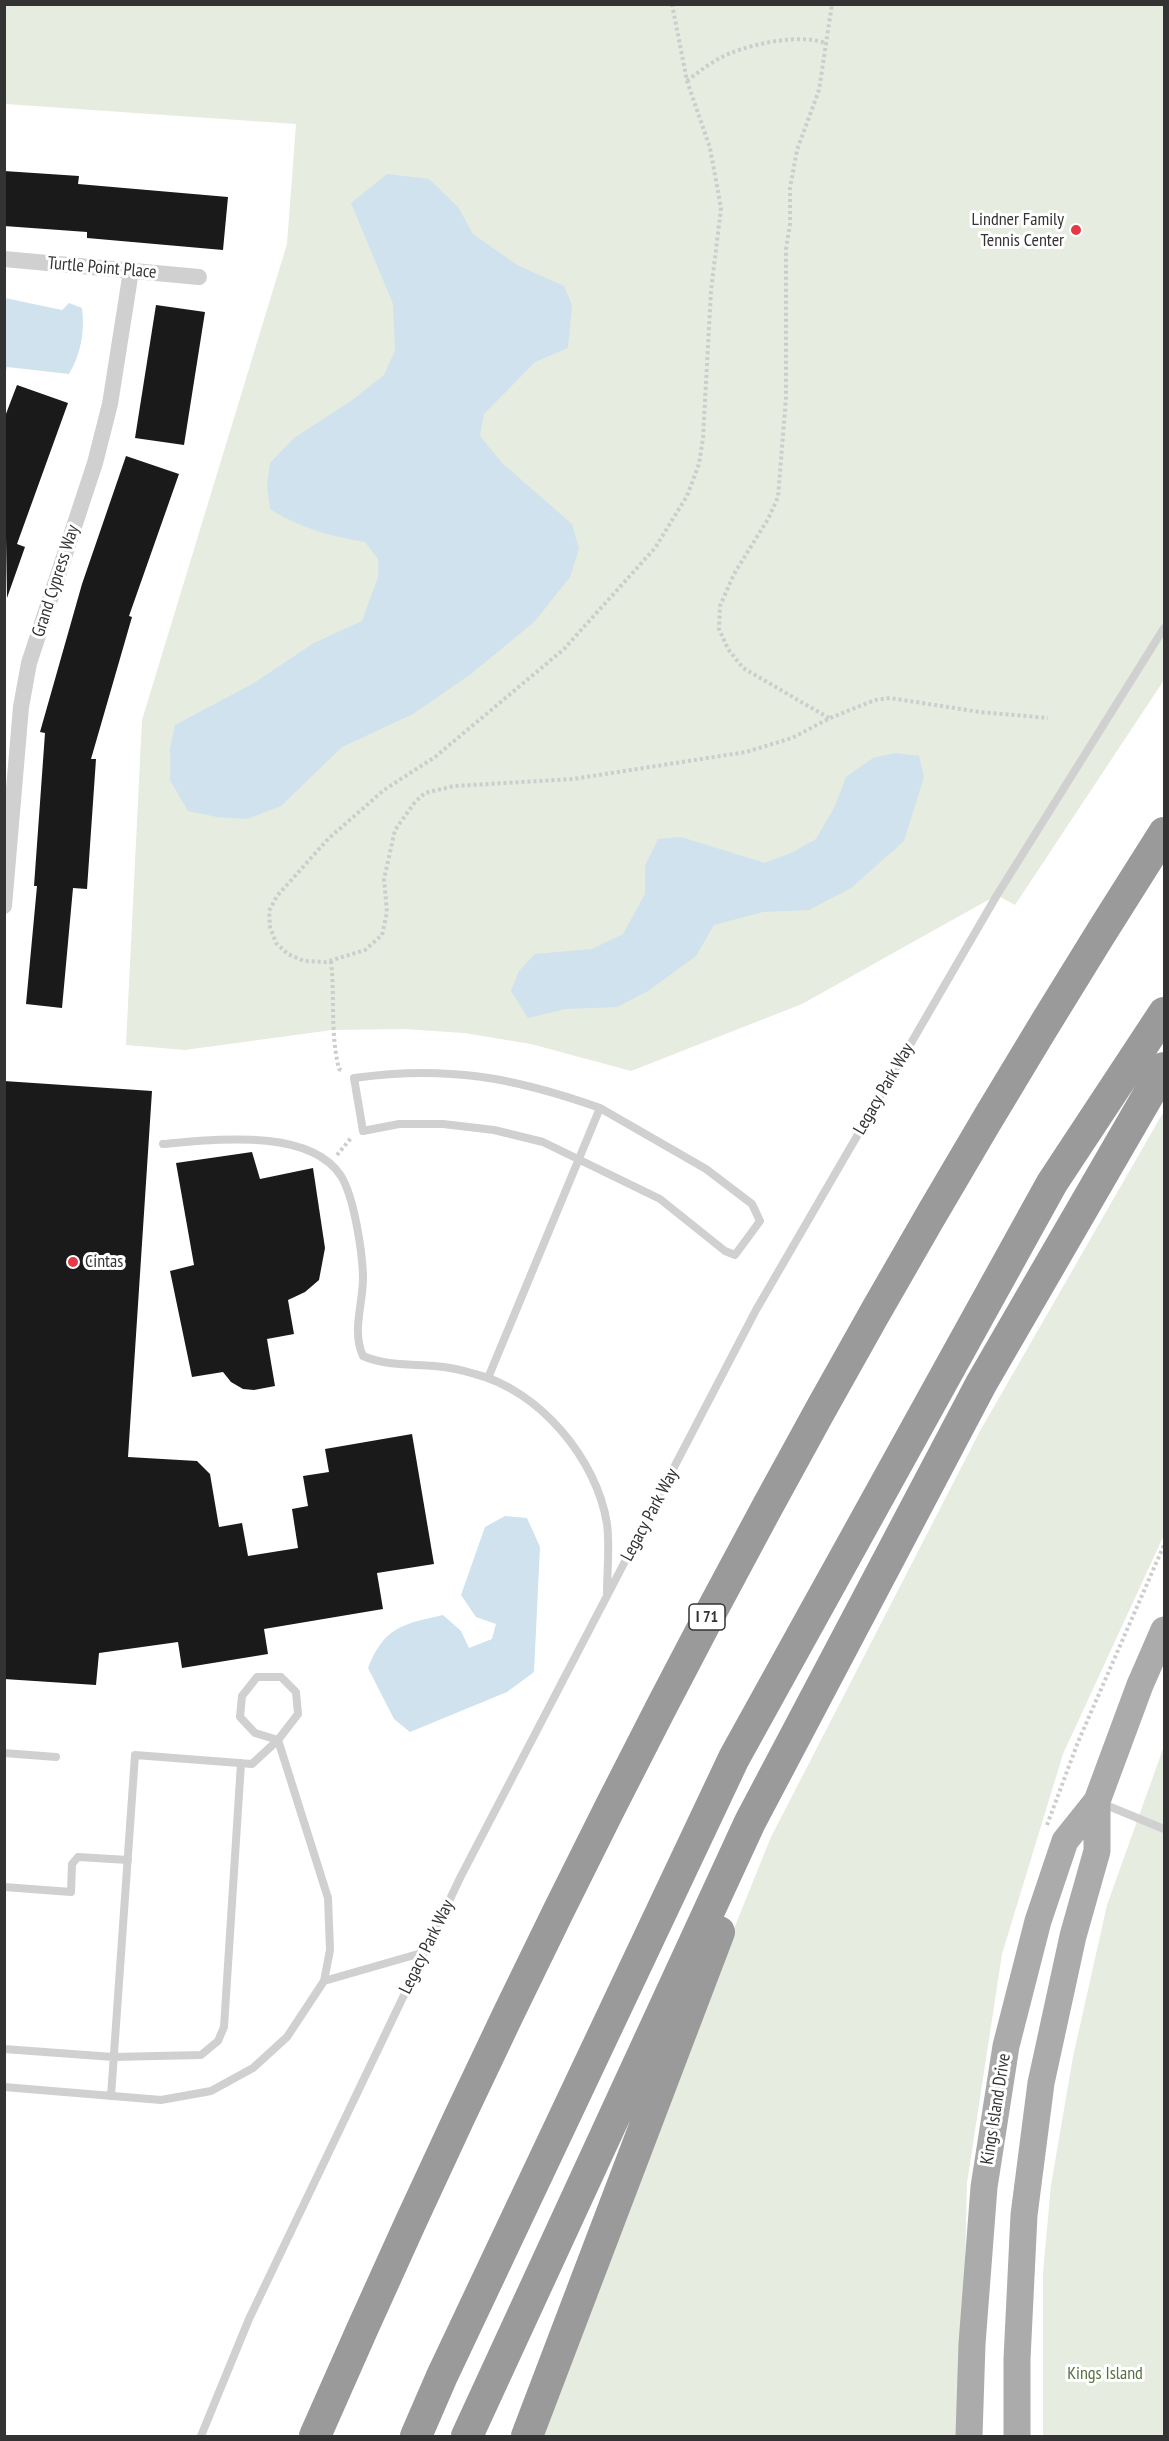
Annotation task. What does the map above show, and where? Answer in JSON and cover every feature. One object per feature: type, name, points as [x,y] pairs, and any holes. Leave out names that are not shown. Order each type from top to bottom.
[{"type":"highway","name":"I 71","points":[[315,2436],[460,2114],[571,1882],[658,1709],[771,1498],[910,1251],[1023,1059],[1164,833]]},
{"type":"highway","points":[[416,2436],[442,2376],[734,1758],[1052,1183],[1164,1013]]},
{"type":"highway","points":[[467,2436],[750,1822],[981,1384],[1164,1068]]},
{"type":"highway","points":[[527,2436],[735,1890],[750,1822]]},
{"type":"main road","name":"Kings Island Drive","points":[[969,2436],[972,2344],[984,2187],[1006,2046],[1038,1921],[1065,1841],[1097,1801],[1140,1684],[1164,1630]]},
{"type":"main road","name":"Kings Island Drive","points":[[1017,2436],[1019,2283],[1032,2150],[1041,2083],[1061,1988],[1097,1851],[1097,1801]]},
{"type":"street","name":"Turtle Point Place","points":[[4,259],[199,277]]},
{"type":"street","name":"Grand Cypress Way","points":[[5,900],[9,792],[29,663],[95,463],[110,404],[131,271]]},
{"type":"lane","name":"Legacy Park Way","points":[[201,2436],[249,2319],[461,1876],[761,1300],[997,895],[1164,628]]},
{"type":"lane","points":[[394,1072],[446,1072],[502,1078],[546,1089],[600,1108],[706,1169],[752,1204],[760,1221],[735,1255],[725,1251],[660,1199],[543,1142],[494,1130],[443,1124],[399,1124],[363,1131],[354,1078],[394,1072]]},
{"type":"lane","points":[[488,1378],[600,1108]]},
{"type":"lane","points":[[163,1144],[239,1138],[280,1142],[310,1153],[333,1167],[347,1187],[360,1249],[363,1276],[358,1345],[363,1356],[380,1364],[437,1366],[488,1378],[509,1387],[536,1405],[584,1462],[599,1494],[607,1525],[608,1596]]},
{"type":"lane","points":[[111,2096],[135,1755],[252,1764],[278,1740],[298,1714],[296,1692],[281,1677],[257,1677],[242,1696],[240,1717],[255,1733],[278,1740]]},
{"type":"lane","points":[[4,2087],[161,2100],[211,2091],[253,2068],[286,2037],[324,1981],[330,1950],[328,1898],[278,1740]]},
{"type":"lane","points":[[4,1753],[56,1756]]},
{"type":"lane","points":[[4,2049],[114,2057],[201,2055],[218,2041],[224,2026],[241,1763]]},
{"type":"lane","points":[[1097,1801],[1164,1828]]},
{"type":"lane","points":[[4,1887],[71,1892],[72,1864],[78,1857],[128,1860]]},
{"type":"lane","points":[[324,1981],[425,1952]]},
{"type":"path","points":[[672,4],[687,81],[710,148],[721,208],[711,291],[699,464],[687,496],[655,548],[564,649],[435,757],[384,790],[328,839],[277,896],[269,911],[270,927],[276,943],[288,954],[304,961],[331,961],[365,950],[382,935],[387,912],[384,879],[395,830],[415,802],[425,793],[454,786],[573,779],[746,752],[792,738],[830,718],[874,700],[890,698],[980,712],[1048,718]]},
{"type":"path","points":[[830,718],[744,668],[728,649],[719,629],[720,606],[778,497],[786,398],[786,284],[790,188],[797,150],[819,90],[832,4]]},
{"type":"path","points":[[687,81],[708,65],[732,52],[799,37],[815,38],[827,44]]},
{"type":"path","points":[[331,961],[335,997],[332,1042],[339,1069],[354,1078]]},
{"type":"path","points":[[334,1158],[352,1137],[363,1131]]},
{"type":"green space","points":[[4,5],[1164,5],[1164,680],[1015,905],[997,895],[802,1004],[631,1071],[531,1044],[464,1033],[404,1029],[332,1030],[185,1050],[126,1045],[142,720],[287,244],[296,124],[5,104]]},
{"type":"green space","points":[[1164,1111],[1164,1535],[1063,1754],[1002,1954],[967,2183],[961,2436],[536,2436],[615,2223],[771,1837],[980,1431]]},
{"type":"green space","name":"Kings Island","points":[[1164,1746],[1164,2436],[1043,2436],[1043,2273],[1051,2185],[1073,2057],[1107,1905]]},
{"type":"water","points":[[387,174],[429,179],[458,207],[473,234],[517,265],[564,286],[572,306],[568,348],[535,362],[484,414],[480,436],[502,463],[572,524],[579,549],[570,577],[535,621],[471,674],[413,714],[342,747],[281,806],[247,819],[217,817],[188,811],[170,780],[170,749],[175,725],[254,683],[314,643],[362,621],[378,577],[378,559],[365,542],[316,530],[281,516],[270,509],[267,485],[270,463],[294,438],[351,401],[384,375],[395,351],[393,304],[351,203]]},
{"type":"water","points":[[5,298],[62,310],[69,303],[82,308],[81,342],[77,358],[69,374],[7,367],[5,375]]},
{"type":"water","points":[[895,753],[919,756],[924,777],[904,841],[851,888],[809,910],[763,912],[714,925],[696,956],[648,991],[617,1007],[566,1009],[528,1018],[511,991],[519,971],[535,954],[592,949],[623,934],[645,894],[645,866],[658,839],[681,837],[765,863],[793,852],[816,839],[835,806],[846,777],[873,758]]},
{"type":"water","points":[[505,1516],[527,1518],[540,1547],[534,1672],[507,1692],[410,1732],[394,1719],[368,1668],[374,1654],[388,1636],[397,1630],[406,1625],[443,1615],[461,1631],[469,1648],[492,1639],[496,1624],[476,1617],[461,1595],[485,1527]]},
{"type":"building","points":[[4,171],[79,176],[78,184],[228,197],[223,250],[87,238],[87,232],[4,226]]},
{"type":"building","points":[[156,305],[205,312],[184,445],[135,438]]},
{"type":"building","points":[[17,385],[68,403],[17,544],[25,547],[7,598],[4,419]]},
{"type":"building","points":[[126,456],[179,474],[129,616],[132,617],[91,759],[96,759],[87,889],[73,888],[62,1008],[26,1004],[37,886],[34,886],[45,733],[40,732],[82,584]]},
{"type":"building","name":"Cintas","points":[[4,1081],[152,1091],[128,1457],[197,1461],[210,1474],[219,1527],[242,1523],[248,1556],[298,1548],[292,1509],[308,1506],[303,1476],[329,1472],[325,1449],[412,1434],[434,1564],[377,1573],[383,1609],[264,1629],[268,1654],[182,1668],[178,1642],[99,1653],[96,1685],[4,1679]]},
{"type":"building","points":[[252,1152],[260,1179],[313,1168],[325,1248],[319,1280],[305,1292],[288,1300],[294,1334],[267,1339],[275,1386],[254,1390],[243,1389],[231,1382],[223,1372],[192,1377],[170,1271],[194,1265],[176,1163]]},
{"type":"place","name":"Lindner Family Tennis Center","points":[[1076,230]]},
{"type":"place","name":"Cintas","points":[[73,1262]]}]
